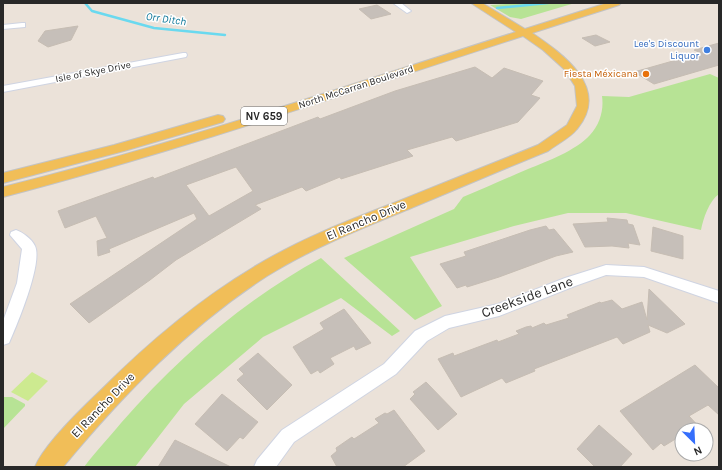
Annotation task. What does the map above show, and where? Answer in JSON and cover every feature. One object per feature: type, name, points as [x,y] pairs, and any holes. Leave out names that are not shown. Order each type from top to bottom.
[{"type":"main road","name":"El Rancho Drive","points":[[47,467],[113,392],[150,356],[189,323],[226,295],[262,271],[328,236],[543,148],[568,132],[581,114],[584,105],[584,95],[577,77],[570,68],[551,51],[476,3]]},
{"type":"main road","name":"North McCarran Boulevard","points":[[3,192],[179,144],[477,48],[519,30],[592,3]]},
{"type":"main road","name":"North McCarran Boulevard","points":[[3,178],[155,138],[474,38],[564,20],[616,3]]},
{"type":"main road","points":[[477,48],[514,43],[551,51],[547,34],[554,26],[564,20]]},
{"type":"street","points":[[396,3],[407,11]]},
{"type":"street","points":[[3,27],[22,25]]},
{"type":"street","name":"Isle of Skye Drive","points":[[3,89],[183,55]]},
{"type":"street","points":[[3,338],[17,307],[25,280],[29,258],[29,247],[16,235]]},
{"type":"street","name":"Creekside Lane","points":[[264,467],[288,436],[390,369],[421,336],[445,322],[499,310],[570,282],[606,270],[644,272],[719,297]]},
{"type":"green space","points":[[575,3],[521,19],[510,17],[490,5]]},
{"type":"green space","points":[[710,74],[719,78],[719,194],[709,206],[701,230],[626,213],[568,213],[514,226],[410,257],[442,306],[415,320],[344,258],[454,209],[463,197],[552,159],[577,146],[590,135],[599,122],[602,112],[602,96],[629,97]]},
{"type":"green space","points":[[321,258],[400,331],[392,336],[341,298],[263,337],[184,404],[135,467],[84,467],[143,399],[189,353],[239,311],[265,292]]},
{"type":"green space","points":[[32,372],[48,381],[28,401],[11,392]]},
{"type":"green space","points":[[3,397],[12,397],[25,404],[25,406],[3,429]]},
{"type":"building","points":[[377,5],[391,14],[371,19],[359,9]]},
{"type":"building","points":[[78,26],[71,40],[48,47],[38,41],[45,31]]},
{"type":"building","points":[[596,35],[610,42],[595,46],[582,38]]},
{"type":"building","points":[[719,43],[719,65],[654,84],[634,72],[701,53],[694,50]]},
{"type":"building","points":[[475,67],[492,78],[504,68],[543,81],[531,95],[540,98],[518,122],[456,141],[452,137],[407,150],[413,156],[341,179],[340,177],[306,191],[302,187],[255,205],[261,209],[176,260],[89,323],[70,304],[197,219],[194,213],[109,249],[110,252],[98,256],[97,241],[107,238],[96,216],[65,228],[58,211],[153,177],[154,179],[318,117],[320,119],[395,91]],"holes":[[[236,167],[253,191],[209,216],[186,185]]]},
{"type":"building","points":[[607,218],[627,220],[628,224],[633,225],[640,245],[628,243],[629,248],[612,246],[585,247],[573,224],[608,222]]},
{"type":"building","points":[[546,226],[549,230],[554,229],[573,252],[556,256],[467,287],[466,285],[457,288],[440,264],[466,256],[464,252]]},
{"type":"building","points":[[653,227],[683,236],[683,259],[651,251]]},
{"type":"building","points":[[649,289],[685,324],[667,333],[648,325],[650,332],[623,344],[617,337],[534,369],[535,371],[506,383],[502,378],[461,397],[438,359],[453,353],[454,356],[497,340],[498,342],[519,334],[516,331],[526,327],[531,326],[532,328],[544,323],[546,325],[569,318],[567,315],[600,302],[612,300],[622,309],[642,302],[647,320]]},
{"type":"building","points":[[344,309],[371,343],[356,350],[354,346],[330,358],[334,364],[320,373],[318,370],[311,374],[293,347],[324,329],[320,323]]},
{"type":"building","points":[[258,353],[292,385],[267,410],[237,380],[244,374],[239,369]]},
{"type":"building","points":[[695,365],[719,388],[719,415],[708,405],[689,416],[695,422],[674,422],[674,440],[664,446],[661,443],[653,450],[620,411]]},
{"type":"building","points":[[426,382],[457,414],[438,430],[410,399],[415,394],[413,392]]},
{"type":"building","points":[[222,394],[258,422],[243,439],[240,437],[227,451],[195,424]]},
{"type":"building","points":[[394,410],[425,451],[403,467],[337,467],[331,456],[337,451],[336,448],[352,437],[354,439],[379,423],[375,419]]},
{"type":"building","points":[[599,425],[632,454],[620,467],[595,467],[577,449]]},
{"type":"building","points":[[175,440],[231,467],[158,467]]},
{"type":"waterway","name":"Orr Ditch","points":[[85,3],[92,11],[154,28],[225,35]]},
{"type":"waterway","name":"Orr Ditch","points":[[497,8],[548,3]]},
{"type":"place","name":"Lee's Discount Liquor","points":[[707,50]]},
{"type":"place","name":"Fiesta Méxicana","points":[[646,74]]}]
